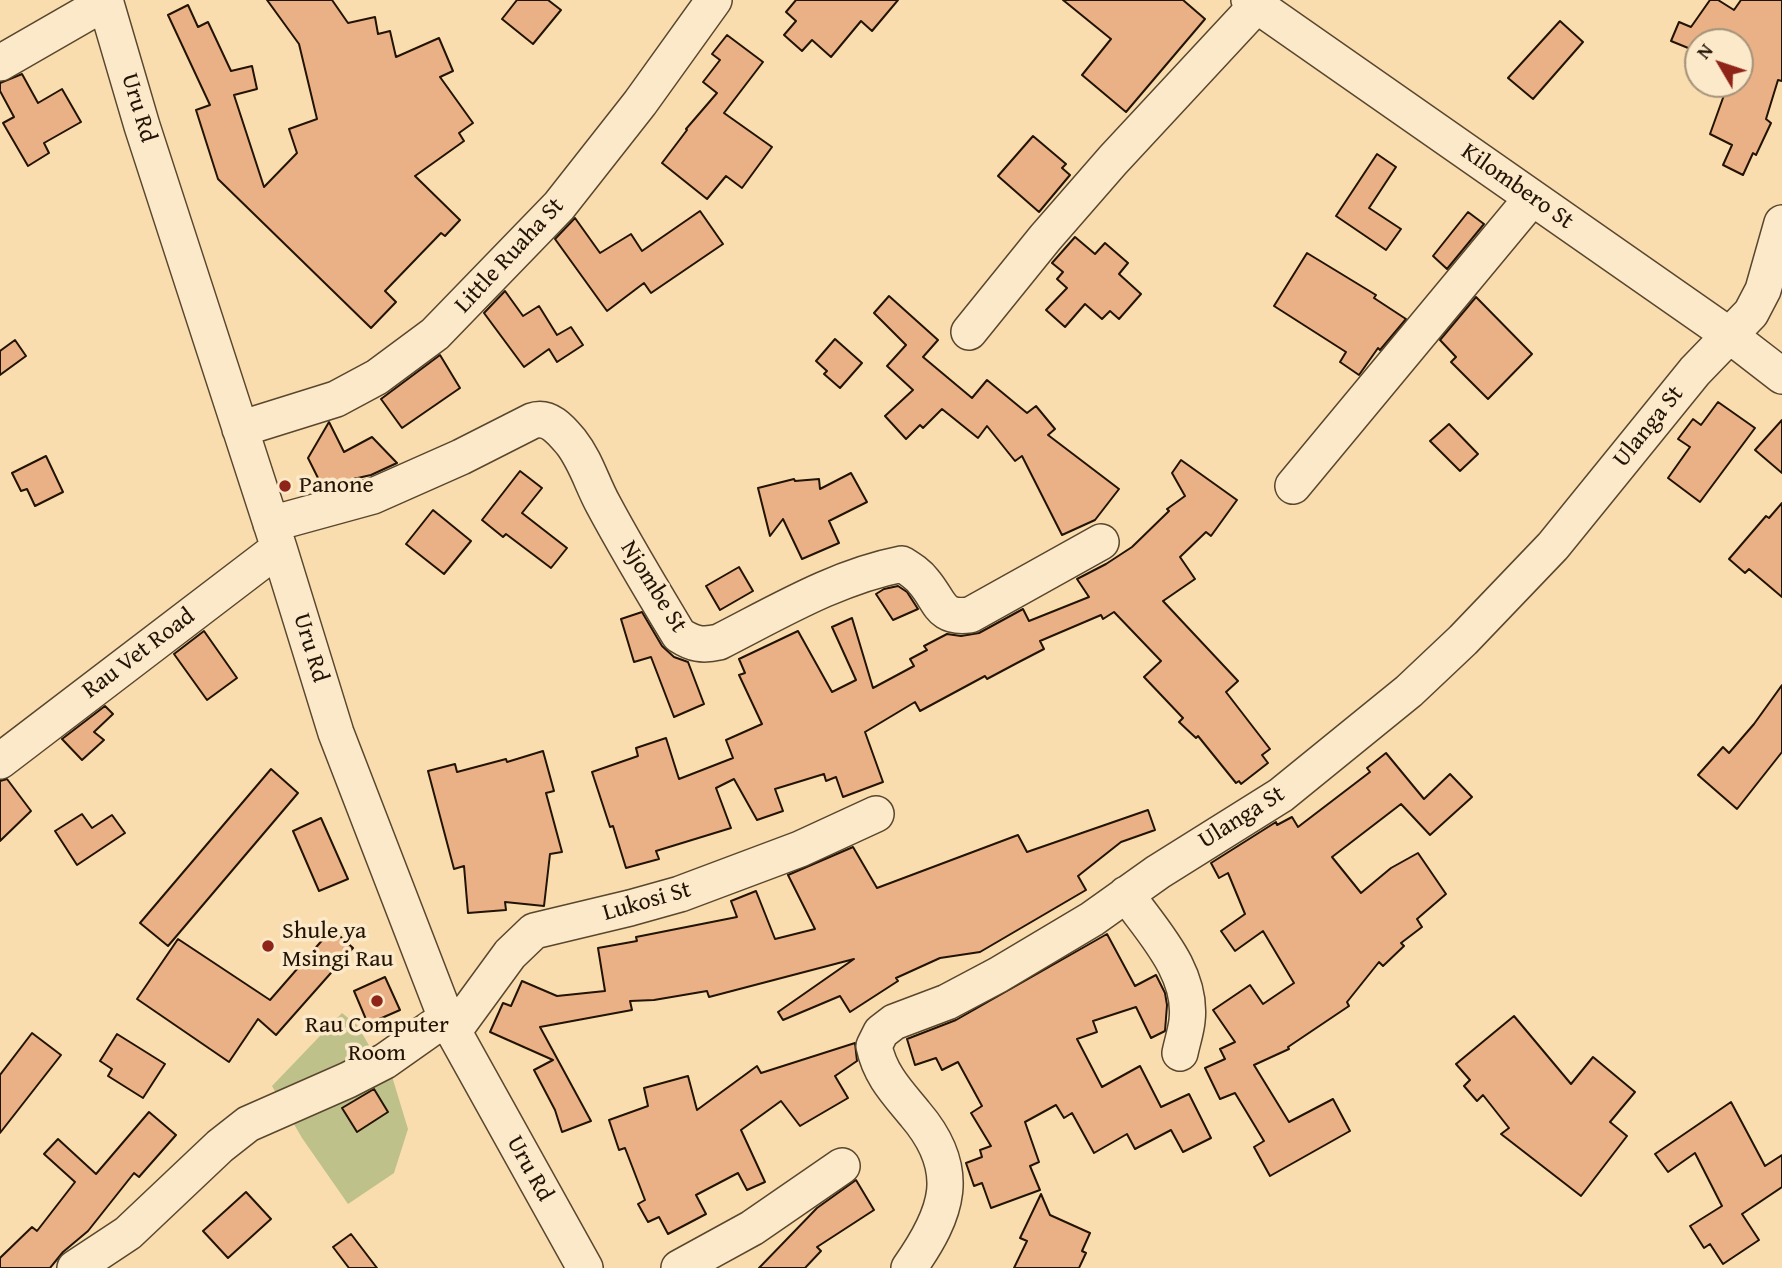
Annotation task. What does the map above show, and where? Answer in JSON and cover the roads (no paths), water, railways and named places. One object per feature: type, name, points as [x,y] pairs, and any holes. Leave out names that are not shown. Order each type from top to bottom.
[{"type":"street","name":"Little Ruaha St","points":[[240,429],[336,399],[377,377],[435,334],[559,206],[640,103],[714,0]]},
{"type":"street","name":"Uru Rd","points":[[106,1],[142,126],[336,733],[449,1025],[585,1268]]},
{"type":"street","points":[[0,63],[106,1]]},
{"type":"street","points":[[969,332],[1045,238],[1253,2]]},
{"type":"street","name":"Kilombero St","points":[[1253,2],[1729,335],[1782,376]]},
{"type":"street","points":[[1293,486],[1532,198]]},
{"type":"street","name":"Ulanga St","points":[[909,1268],[925,1246],[942,1211],[945,1181],[941,1151],[883,1074],[875,1051],[877,1040],[886,1026],[947,1002],[981,985],[1092,919],[1126,894],[1281,795],[1418,683],[1464,640],[1553,546],[1695,371],[1751,313],[1763,290],[1782,223]]},
{"type":"street","name":"Njombe St","points":[[275,536],[461,457],[539,418],[548,421],[567,438],[582,460],[603,503],[679,635],[691,643],[706,645],[719,642],[833,585],[874,569],[902,564],[924,582],[944,611],[954,617],[970,615],[1101,542]]},
{"type":"street","name":"Rau Vet Road","points":[[0,761],[275,536]]},
{"type":"street","name":"Lukosi St","points":[[75,1268],[128,1233],[220,1146],[248,1124],[348,1080],[449,1025],[510,954],[534,931],[680,894],[800,849],[876,814]]},
{"type":"street","points":[[1126,894],[1174,962],[1185,985],[1187,1022],[1180,1053]]},
{"type":"street","points":[[679,1268],[772,1216],[842,1166]]},
{"type":"place","name":"Panone","points":[[285,486]]},
{"type":"place","name":"Shule ya Msingi Rau","points":[[268,946]]},
{"type":"place","name":"Rau Computer Room","points":[[377,1001]]}]
